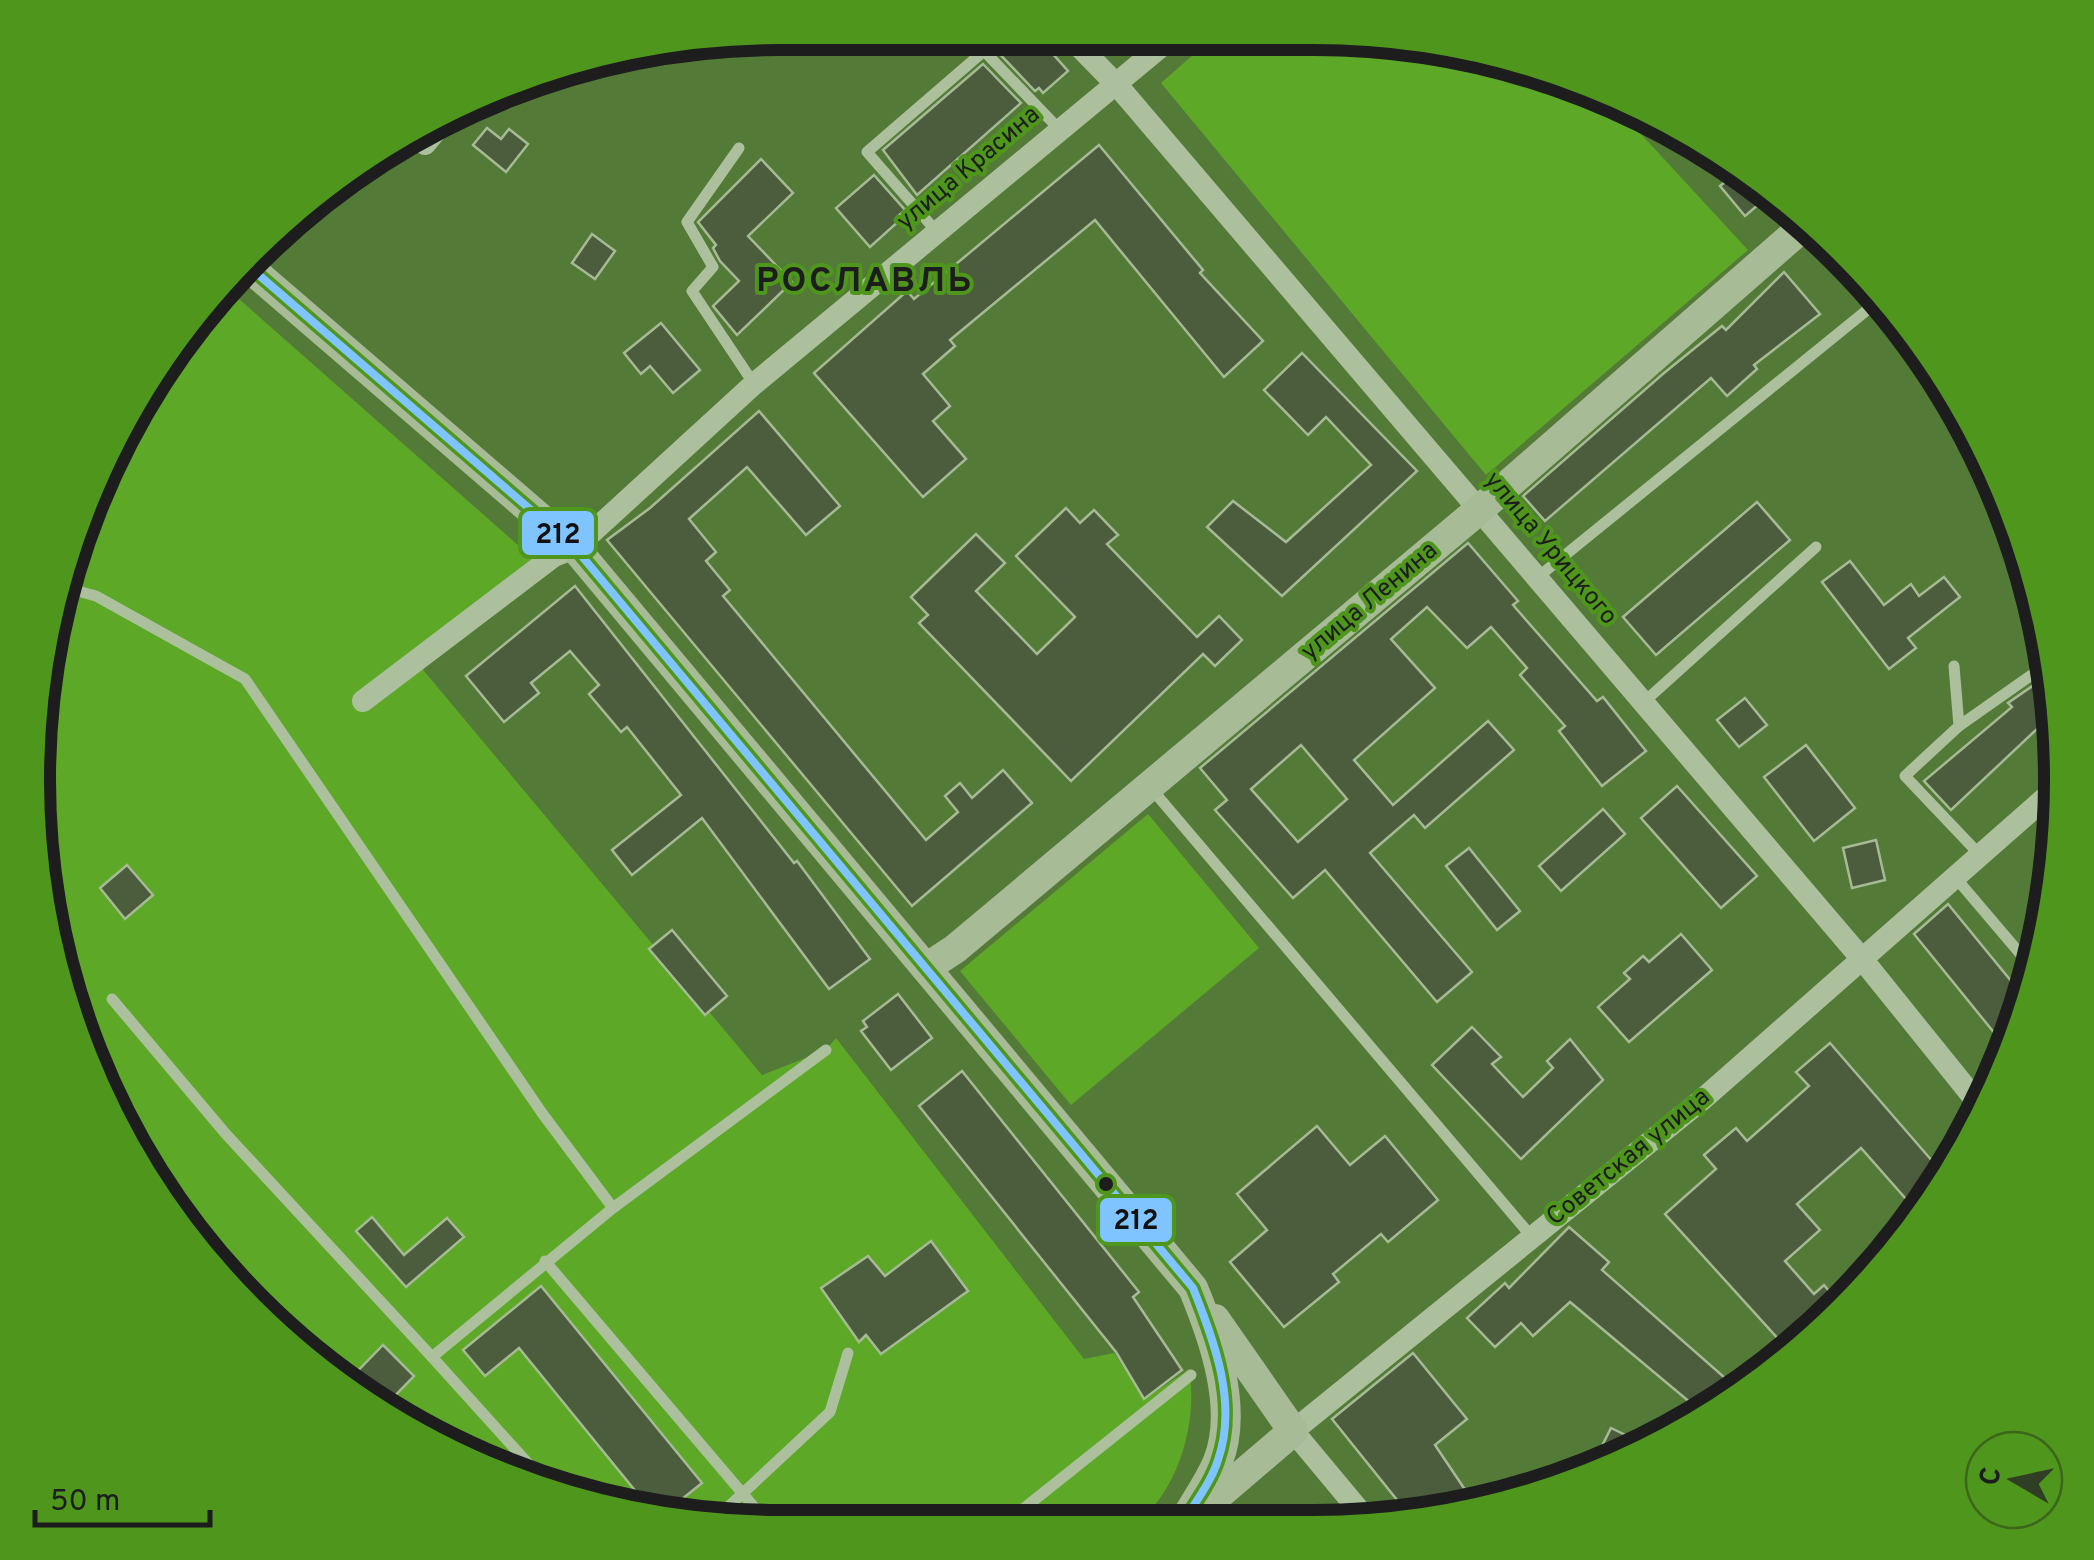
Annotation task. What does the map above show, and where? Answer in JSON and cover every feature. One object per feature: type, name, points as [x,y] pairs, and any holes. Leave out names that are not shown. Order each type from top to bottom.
[{"type":"main road","name":"улица Ленина","points":[[926,968],[1150,787],[1480,509],[1796,232]]},
{"type":"main road","points":[[256,273],[574,548],[1193,1288],[1293,1431]]},
{"type":"main road","name":"Советская улица","points":[[1192,1510],[1220,1458],[1224,1402],[1216,1342],[1193,1288]]},
{"type":"main road","name":"Советская улица","points":[[1199,1510],[1293,1431]]},
{"type":"street","name":"улица Урицкого","points":[[1083,50],[1117,84],[1538,577],[1862,959],[1972,1096]]},
{"type":"street","name":"улица Красина","points":[[363,701],[554,556],[574,548],[754,384],[1157,50]]},
{"type":"street","points":[[426,144],[429,140]]},
{"type":"street","name":"Советская улица","points":[[1293,1431],[1703,1098],[2043,800]]},
{"type":"street","points":[[1293,1431],[1357,1508]]},
{"type":"lane","points":[[937,232],[867,152],[984,50],[1059,129]]},
{"type":"lane","points":[[739,148],[688,222],[713,267],[692,291],[754,384]]},
{"type":"lane","points":[[1538,577],[1870,308]]},
{"type":"lane","points":[[1644,702],[1816,548]]},
{"type":"lane","points":[[75,591],[96,596],[245,679],[542,1114],[613,1208]]},
{"type":"lane","points":[[1954,666],[1959,726]]},
{"type":"lane","points":[[1980,856],[1905,776],[1959,726],[2036,672]]},
{"type":"lane","points":[[1150,787],[1532,1237]]},
{"type":"lane","points":[[1955,877],[2022,956]]},
{"type":"lane","points":[[112,999],[225,1133],[530,1465]]},
{"type":"lane","points":[[432,1356],[613,1208],[826,1050]]},
{"type":"lane","points":[[545,1261],[756,1509]]},
{"type":"lane","points":[[728,1508],[830,1412],[848,1353]]},
{"type":"lane","points":[[1022,1510],[1191,1375]]},
{"type":"green space","points":[[1199,50],[1362,52],[1409,56],[1503,75],[1630,122],[1748,250],[1486,475],[1161,83]]},
{"type":"green space","points":[[235,295],[536,561],[419,665],[762,1075],[826,1050],[836,1038],[1084,1359],[1114,1353],[1145,1399],[1189,1369],[1191,1409],[1183,1451],[1153,1507],[780,1510],[685,1504],[591,1485],[457,1435],[374,1387],[299,1329],[231,1261],[201,1224],[173,1186],[125,1103],[89,1015],[75,969],[56,875],[50,780],[56,685],[75,591],[89,545],[125,457],[148,415],[173,374]]},
{"type":"green space","points":[[1148,814],[1259,948],[1071,1105],[960,971]]},
{"type":"building","points":[[996,50],[1049,50],[1068,71],[1043,93],[1039,88],[1035,91]]},
{"type":"building","points":[[983,64],[1021,103],[917,195],[883,150]]},
{"type":"building","points":[[487,128],[501,139],[509,129],[528,144],[506,172],[473,145]]},
{"type":"building","points":[[1099,145],[1203,270],[1200,273],[1263,341],[1224,377],[1095,220],[950,340],[955,346],[923,374],[950,406],[933,421],[966,459],[923,497],[814,373],[907,291],[914,299]]},
{"type":"building","points":[[761,159],[793,193],[748,236],[792,282],[737,335],[713,306],[739,281],[720,261],[713,248],[716,245],[698,222]]},
{"type":"building","points":[[874,175],[905,210],[897,217],[900,220],[870,247],[836,208]]},
{"type":"building","points":[[1728,179],[1760,203],[1745,216],[1720,186]]},
{"type":"building","points":[[592,234],[615,251],[595,279],[572,263]]},
{"type":"building","points":[[1784,272],[1820,314],[1754,365],[1757,369],[1727,396],[1711,378],[1545,521],[1523,496],[1664,373],[1722,326],[1726,330]]},
{"type":"building","points":[[661,323],[700,370],[673,393],[650,366],[641,374],[624,353]]},
{"type":"building","points":[[1302,353],[1417,471],[1282,596],[1207,527],[1233,501],[1286,542],[1371,465],[1326,417],[1308,435],[1264,390]]},
{"type":"building","points":[[759,411],[840,506],[806,535],[747,467],[689,519],[716,552],[706,561],[730,590],[723,596],[926,840],[958,812],[945,796],[960,783],[972,798],[1003,770],[1032,803],[912,906],[607,540],[650,508]]},
{"type":"building","points":[[1757,502],[1790,540],[1656,655],[1623,617]]},
{"type":"building","points":[[1066,508],[1080,523],[1094,510],[1118,535],[1107,544],[1197,637],[1219,616],[1242,640],[1215,666],[1203,654],[1071,781],[919,623],[928,615],[911,597],[976,534],[1005,563],[976,591],[1037,654],[1075,617],[1016,556]]},
{"type":"building","points":[[1468,543],[1518,601],[1513,605],[1597,701],[1603,697],[1646,751],[1602,786],[1559,731],[1565,726],[1520,675],[1527,668],[1491,627],[1467,648],[1427,607],[1391,639],[1435,688],[1354,760],[1393,805],[1488,721],[1514,750],[1425,828],[1414,815],[1370,853],[1472,972],[1437,1002],[1325,870],[1293,898],[1215,810],[1227,800],[1200,768]],"holes":[[[1301,745],[1347,799],[1298,842],[1251,789]]]},
{"type":"building","points":[[1850,561],[1884,605],[1911,584],[1919,596],[1944,577],[1960,597],[1908,638],[1916,648],[1889,669],[1822,582]]},
{"type":"building","points":[[575,586],[794,863],[797,861],[870,959],[829,989],[702,818],[632,875],[612,850],[681,795],[627,727],[621,732],[589,694],[599,685],[570,651],[531,683],[539,693],[504,722],[466,676]]},
{"type":"building","points":[[2038,682],[2041,725],[1951,810],[1924,781],[2012,707],[2008,703]]},
{"type":"building","points":[[1745,698],[1767,725],[1739,747],[1717,720]]},
{"type":"building","points":[[1806,745],[1855,808],[1814,841],[1764,777]]},
{"type":"building","points":[[1677,786],[1757,876],[1721,908],[1641,818]]},
{"type":"building","points":[[1603,809],[1625,834],[1561,891],[1539,866]]},
{"type":"building","points":[[1876,840],[1885,880],[1852,888],[1843,848]]},
{"type":"building","points":[[1469,848],[1520,911],[1497,930],[1446,866]]},
{"type":"building","points":[[127,865],[153,895],[125,919],[100,888]]},
{"type":"building","points":[[1948,904],[2014,985],[1997,1036],[1914,934]]},
{"type":"building","points":[[672,930],[727,996],[705,1015],[649,949]]},
{"type":"building","points":[[1681,934],[1712,970],[1629,1042],[1598,1007],[1630,979],[1624,973],[1643,956],[1649,962]]},
{"type":"building","points":[[898,994],[932,1038],[891,1070],[861,1031],[867,1027],[863,1021]]},
{"type":"building","points":[[1472,1027],[1501,1057],[1492,1064],[1523,1097],[1553,1068],[1547,1061],[1570,1039],[1603,1080],[1521,1159],[1432,1065]]},
{"type":"building","points":[[1830,1043],[1935,1164],[1921,1187],[1906,1199],[1861,1148],[1797,1204],[1820,1230],[1785,1261],[1814,1294],[1824,1285],[1832,1294],[1780,1341],[1665,1214],[1716,1169],[1704,1155],[1736,1128],[1747,1141],[1809,1086],[1796,1072]]},
{"type":"building","points":[[962,1071],[1139,1292],[1133,1297],[1182,1370],[1144,1399],[1116,1352],[919,1106]]},
{"type":"building","points":[[1317,1126],[1350,1165],[1385,1136],[1438,1200],[1388,1242],[1381,1234],[1333,1274],[1339,1282],[1284,1327],[1230,1262],[1267,1230],[1237,1194]]},
{"type":"building","points":[[372,1217],[404,1255],[447,1218],[464,1237],[406,1287],[356,1231]]},
{"type":"building","points":[[1569,1227],[1609,1262],[1602,1270],[1728,1381],[1692,1404],[1570,1302],[1533,1336],[1521,1323],[1495,1347],[1467,1318],[1505,1283],[1509,1288]]},
{"type":"building","points":[[931,1241],[968,1291],[881,1354],[866,1335],[859,1342],[821,1288],[868,1256],[885,1276]]},
{"type":"building","points":[[541,1286],[702,1483],[677,1503],[640,1496],[519,1348],[485,1376],[463,1350]]},
{"type":"building","points":[[383,1345],[414,1376],[392,1398],[355,1373]]},
{"type":"building","points":[[1413,1353],[1467,1419],[1435,1445],[1467,1493],[1401,1505],[1332,1419]]},
{"type":"building","points":[[1611,1428],[1631,1438],[1599,1451]]},
{"type":"transit line","name":"212","points":[[256,273],[575,548],[1193,1288],[1221,1372],[1225,1417],[1224,1438],[1215,1468],[1191,1510]]},
{"type":"district","name":"РОСЛАВЛЬ","points":[[865,282]]}]
